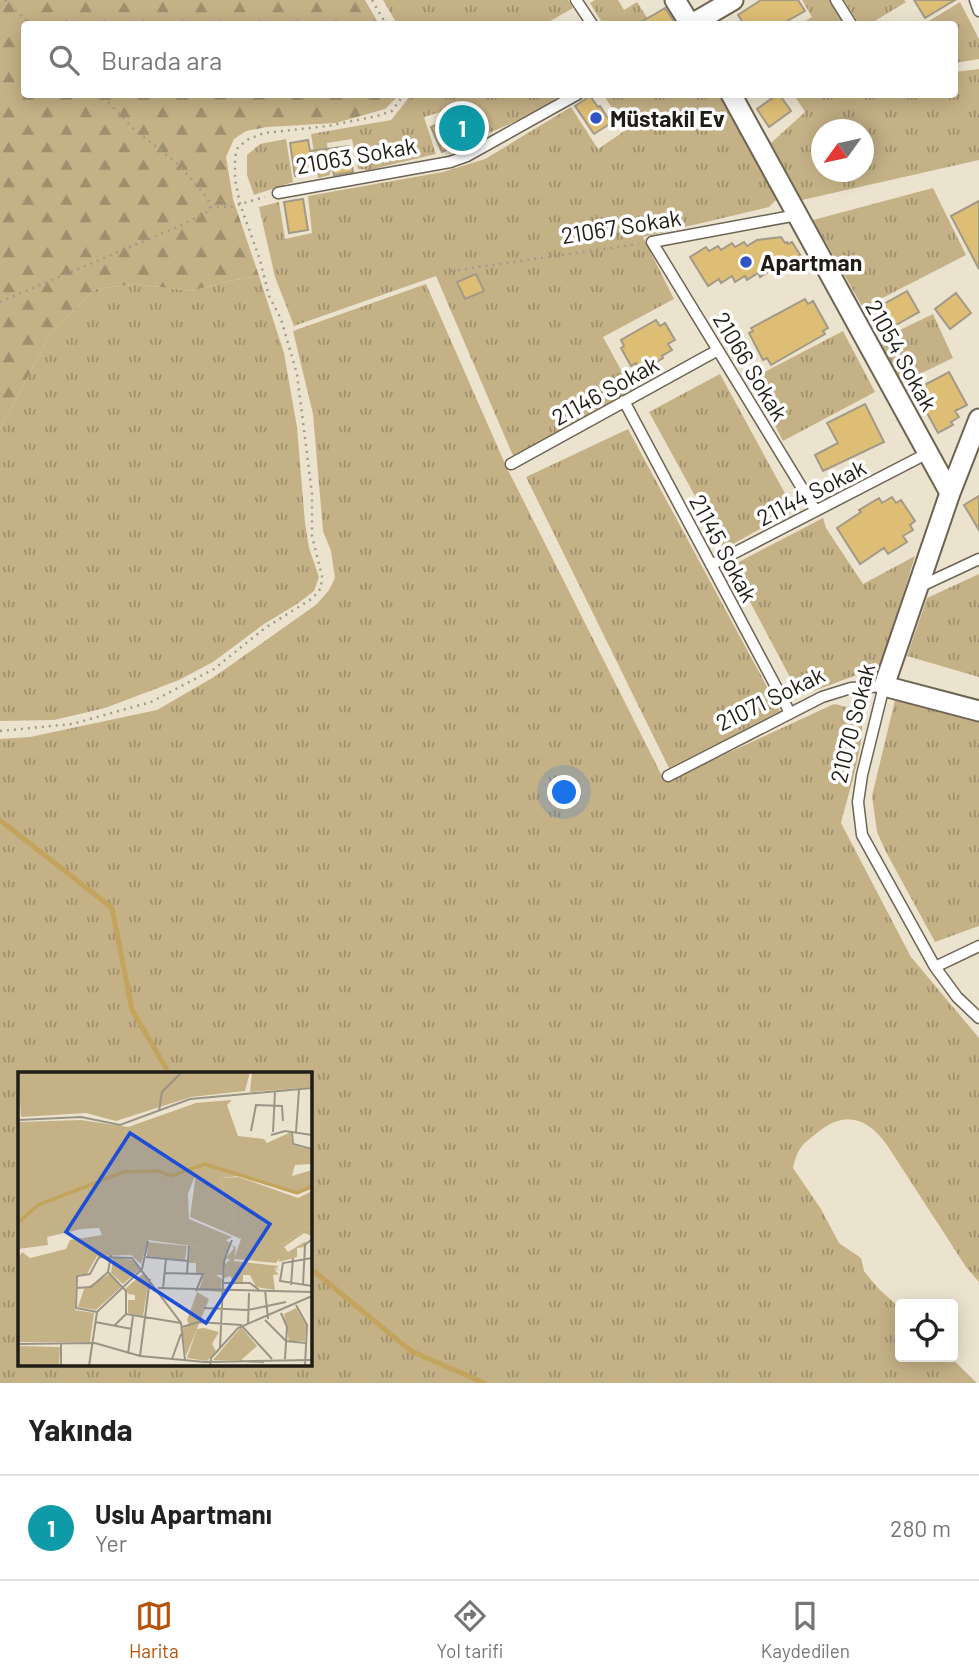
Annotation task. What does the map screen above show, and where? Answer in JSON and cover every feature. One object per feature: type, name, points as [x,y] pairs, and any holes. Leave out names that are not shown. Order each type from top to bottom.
[{"type":"street","points":[[675,0],[689,21]]},
{"type":"street","points":[[696,21],[733,0]]},
{"type":"street","name":"21054 Sokak","points":[[732,98],[950,493]]},
{"type":"street","name":"21070 Sokak","points":[[884,686],[950,493],[979,419]]},
{"type":"street","name":"21071 Sokak","points":[[884,686],[979,711]]},
{"type":"lane","points":[[576,0],[590,21]]},
{"type":"lane","points":[[836,0],[849,21]]},
{"type":"lane","points":[[975,0],[979,11]]},
{"type":"lane","name":"21063 Sokak","points":[[278,193],[450,162],[467,156],[571,98]]},
{"type":"lane","name":"21067 Sokak","points":[[652,242],[797,215]]},
{"type":"lane","name":"21066 Sokak","points":[[652,242],[816,511]]},
{"type":"lane","name":"21146 Sokak","points":[[511,464],[718,350]]},
{"type":"lane","name":"21145 Sokak","points":[[624,401],[790,713]]},
{"type":"lane","name":"21144 Sokak","points":[[711,565],[928,453]]},
{"type":"lane","points":[[918,587],[979,559]]},
{"type":"lane","name":"21071 Sokak","points":[[668,776],[822,697],[851,688],[884,686]]},
{"type":"lane","name":"21070 Sokak","points":[[884,686],[858,802],[862,835],[935,967],[957,997],[979,1018]]},
{"type":"lane","points":[[935,967],[979,946]]},
{"type":"path","points":[[5,0],[27,21]]},
{"type":"path","points":[[372,0],[384,21]]},
{"type":"path","points":[[0,302],[175,228],[209,210],[208,199],[178,166],[134,129],[104,98]]},
{"type":"path","points":[[0,731],[72,724],[151,702],[214,669],[265,628],[313,598],[321,588],[320,564],[312,536],[312,494],[297,374],[281,319],[269,296],[260,260],[240,204],[235,179],[235,157],[239,147],[264,133],[328,126],[377,116],[393,111],[401,98]]},
{"type":"path","name":"21063 Sokak","points":[[210,207],[230,207],[278,193]]},
{"type":"path","name":"21067 Sokak","points":[[451,271],[652,242]]},
{"type":"green space","points":[[0,0],[365,0],[377,21],[21,21],[21,98],[396,98],[385,109],[336,123],[267,127],[246,131],[234,139],[226,157],[233,199],[259,276],[191,291],[137,284],[95,289],[50,335],[0,429]]},
{"type":"green space","points":[[383,0],[568,0],[573,8],[550,21],[395,21]]},
{"type":"green space","points":[[595,0],[618,0],[624,10],[637,2],[649,21],[601,21],[590,3]]},
{"type":"green space","points":[[802,0],[830,0],[842,21],[805,21],[812,17]]},
{"type":"green space","points":[[844,0],[906,2],[875,21],[857,21]]},
{"type":"green space","points":[[960,2],[979,39],[979,59],[958,62],[958,21],[929,21]]},
{"type":"green space","points":[[979,69],[979,160],[802,200],[771,143],[805,112],[796,98],[958,98],[958,72]]},
{"type":"green space","points":[[409,98],[557,98],[522,119],[479,137],[467,104],[424,117],[436,154],[369,170],[358,169],[352,139],[327,143],[330,175],[318,178],[311,134],[391,120]]},
{"type":"green space","points":[[606,98],[724,98],[749,141],[753,155],[776,200],[769,207],[643,237],[674,299],[603,337],[632,390],[514,458],[436,276],[294,326],[275,277],[259,207],[279,202],[285,239],[312,233],[308,196],[443,172],[485,159],[571,107],[598,149],[626,130]]},
{"type":"green space","points":[[286,139],[293,182],[254,195],[247,175],[247,155],[260,144]]},
{"type":"green space","points":[[933,188],[966,255],[863,308],[813,220]]},
{"type":"green space","points":[[259,276],[284,353],[297,427],[305,523],[309,548],[319,577],[314,591],[213,662],[179,680],[105,708],[54,720],[0,721],[0,429],[50,335],[95,289],[137,284],[191,291]]},
{"type":"green space","points":[[426,284],[506,466],[665,782],[834,704],[850,708],[859,716],[861,740],[841,823],[911,957],[979,1038],[979,1282],[966,1267],[887,1145],[863,1123],[846,1119],[827,1126],[801,1147],[793,1168],[821,1209],[839,1243],[861,1258],[864,1271],[895,1304],[895,1362],[955,1362],[977,1383],[0,1383],[0,739],[30,737],[157,710],[214,677],[317,604],[329,590],[335,578],[331,551],[323,531],[313,414],[293,331]]},
{"type":"green space","points":[[933,314],[953,358],[899,384],[879,340]]},
{"type":"green space","points":[[843,331],[875,392],[783,441],[751,379]]},
{"type":"green space","points":[[720,374],[794,510],[724,549],[649,412]]},
{"type":"green space","points":[[628,429],[780,711],[669,768],[526,477]]},
{"type":"green space","points":[[823,518],[826,528],[863,584],[915,556],[881,666],[800,696],[731,566]]},
{"type":"green space","points":[[979,574],[979,677],[907,656],[927,598]]},
{"type":"green space","points":[[895,700],[979,722],[979,926],[935,942],[877,832],[872,796]]},
{"type":"building","points":[[761,0],[798,0],[805,11],[787,21],[742,21],[738,15]]},
{"type":"building","points":[[914,0],[955,0],[925,18]]},
{"type":"building","points":[[665,8],[674,21],[642,21]]},
{"type":"building","name":"Müstakil Ev","points":[[591,98],[611,123],[594,134],[575,106]]},
{"type":"building","name":"Müstakil Ev","points":[[772,98],[782,98],[791,111],[769,127],[757,109]]},
{"type":"building","points":[[464,113],[474,137],[442,152],[431,127]]},
{"type":"building","points":[[308,140],[310,151],[349,146],[353,172],[334,175],[333,170],[295,176],[290,143]]},
{"type":"building","points":[[303,199],[308,230],[289,233],[284,202]]},
{"type":"building","points":[[979,201],[979,269],[951,216]]},
{"type":"building","name":"Apartman","points":[[781,237],[785,243],[792,242],[804,261],[790,270],[789,268],[775,273],[772,270],[760,277],[758,273],[747,280],[745,276],[735,282],[732,276],[721,283],[719,279],[708,286],[690,257],[706,247],[709,251],[718,246],[721,250],[732,243],[735,247],[744,242],[747,246],[757,240]]},
{"type":"building","points":[[476,274],[484,291],[465,299],[457,282]]},
{"type":"building","name":"Apartman","points":[[907,291],[919,312],[887,330],[875,309]]},
{"type":"building","points":[[956,293],[971,313],[950,329],[935,309]]},
{"type":"building","name":"Apartman","points":[[805,299],[808,304],[813,301],[828,328],[823,331],[825,334],[771,365],[767,358],[763,360],[749,333],[753,331],[751,328]]},
{"type":"building","points":[[656,320],[660,326],[665,323],[675,340],[668,344],[672,350],[641,371],[636,363],[631,366],[621,348],[624,346],[621,340]]},
{"type":"building","points":[[949,372],[967,405],[955,411],[959,417],[951,422],[953,425],[938,433],[917,389]]},
{"type":"building","points":[[865,404],[884,442],[823,471],[815,455],[838,443],[827,423]]},
{"type":"building","points":[[979,496],[979,530],[964,505]]},
{"type":"building","points":[[892,497],[896,503],[901,500],[915,521],[910,525],[913,530],[903,536],[907,542],[888,554],[884,548],[860,564],[837,528],[879,498],[882,503]]},
{"type":"waterway","points":[[0,820],[112,908],[132,1010],[168,1072]]},
{"type":"waterway","points":[[312,1270],[411,1351],[484,1383]]},
{"type":"place","name":"Müstakil Ev","points":[[596,118]]},
{"type":"place","name":"Uslu Apartmanı","points":[[462,128]]},
{"type":"place","name":"Apartman","points":[[746,262]]}]
